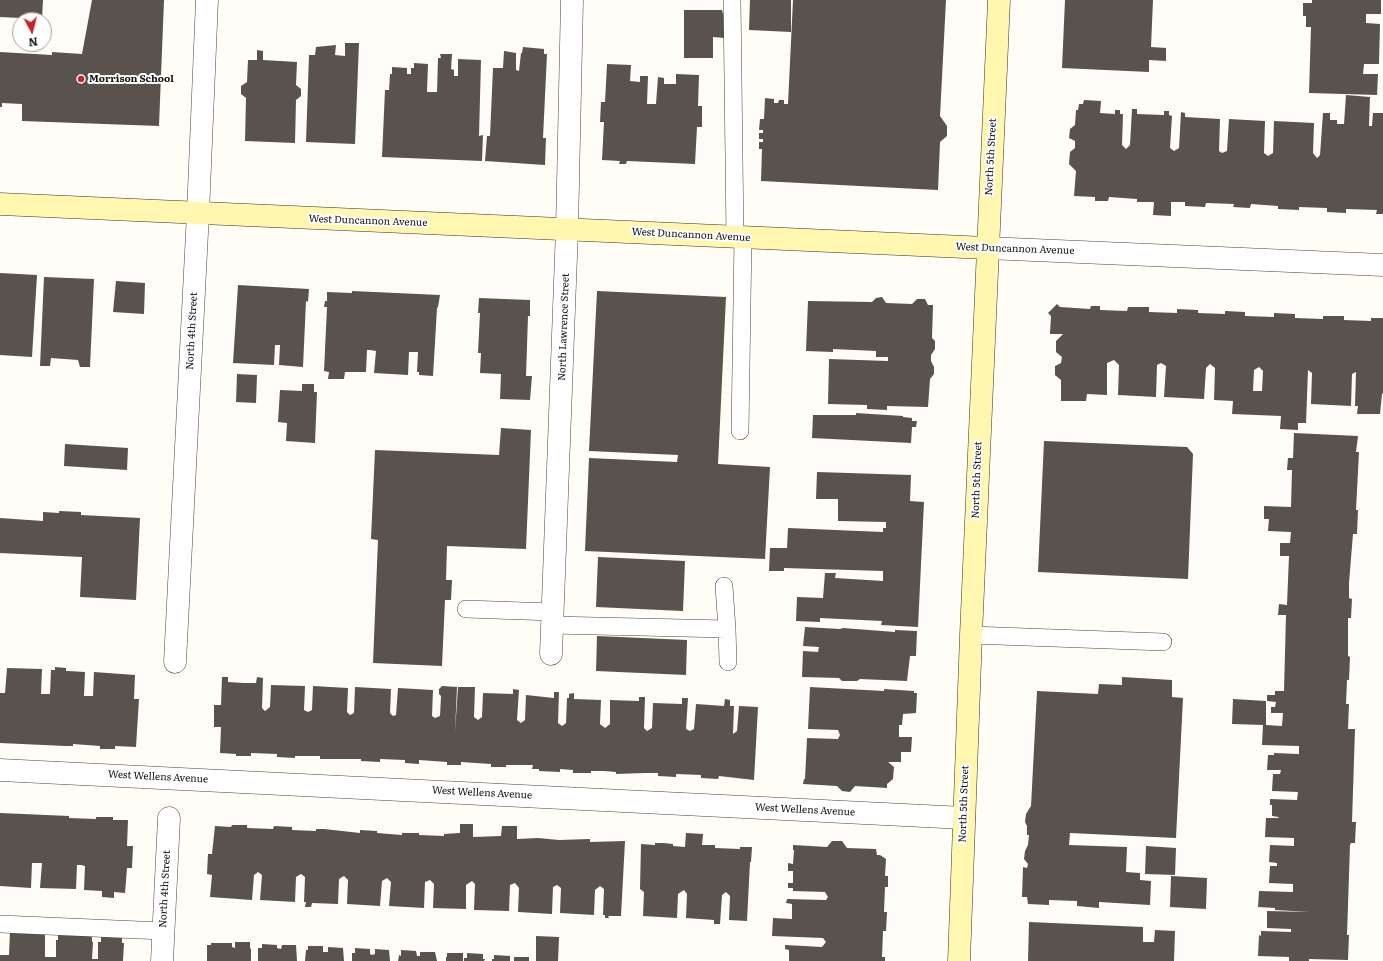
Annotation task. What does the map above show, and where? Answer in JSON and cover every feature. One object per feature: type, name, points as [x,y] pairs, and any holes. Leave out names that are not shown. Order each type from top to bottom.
[{"type":"street","name":"North 4th Street","points":[[175,662],[198,213],[207,0]]},
{"type":"street","name":"North Lawrence Street","points":[[551,654],[567,229],[572,0]]},
{"type":"street","name":"North 5th Street","points":[[959,961],[987,248],[999,0]]},
{"type":"street","name":"West Duncannon Avenue","points":[[0,204],[1383,265]]},
{"type":"street","name":"West Wellens Avenue","points":[[0,770],[964,818]]},
{"type":"street","name":"North 4th Street","points":[[162,961],[169,818]]},
{"type":"lane","points":[[732,0],[739,237],[740,431]]},
{"type":"lane","points":[[724,586],[728,662]]},
{"type":"lane","points":[[466,609],[553,618],[727,629]]},
{"type":"lane","points":[[971,635],[1163,642]]},
{"type":"lane","points":[[0,924],[163,931]]},
{"type":"building","points":[[0,0],[43,0],[42,12],[12,12],[12,18],[0,17]]},
{"type":"building","name":"Morrison School","points":[[92,0],[164,0],[159,126],[22,121],[22,104],[2,103],[2,107],[0,107],[0,52],[52,55],[52,52],[82,54]]},
{"type":"building","points":[[750,0],[791,0],[791,32],[749,30]]},
{"type":"building","points":[[793,0],[946,0],[940,116],[947,126],[947,136],[940,142],[938,190],[761,181],[762,149],[759,149],[759,142],[763,142],[763,139],[759,139],[759,133],[763,133],[763,130],[759,130],[760,119],[764,119],[765,98],[774,99],[774,103],[778,103],[779,100],[784,100],[784,104],[788,104]]},
{"type":"building","points":[[1065,0],[1153,0],[1151,47],[1166,48],[1166,61],[1149,60],[1149,72],[1062,68]]},
{"type":"building","points":[[1312,0],[1381,0],[1381,14],[1366,14],[1366,23],[1380,24],[1379,64],[1364,64],[1363,74],[1378,74],[1377,95],[1309,93],[1311,27],[1306,27],[1306,16],[1303,16],[1303,3],[1312,3]]},
{"type":"building","points":[[684,10],[722,10],[725,21],[725,38],[713,37],[713,58],[684,58]]},
{"type":"building","points":[[345,43],[359,43],[355,144],[306,142],[309,55],[315,55],[316,47],[336,45],[335,55],[345,56]]},
{"type":"building","points":[[523,47],[544,49],[544,54],[547,54],[543,138],[546,138],[545,165],[485,161],[487,136],[490,136],[493,68],[503,68],[504,51],[516,53],[516,70],[519,71]]},
{"type":"building","points":[[257,50],[263,51],[263,60],[297,62],[296,85],[301,89],[301,96],[296,100],[295,143],[245,141],[246,98],[241,94],[241,86],[247,82],[248,60],[257,60]]},
{"type":"building","points":[[440,54],[452,54],[451,69],[454,70],[454,76],[458,76],[458,59],[481,60],[479,136],[483,135],[482,161],[382,157],[385,90],[389,90],[392,67],[407,68],[407,74],[411,74],[411,68],[414,68],[414,63],[428,64],[427,92],[437,92],[438,58],[441,58]]},
{"type":"building","points":[[607,64],[631,65],[630,81],[640,82],[640,76],[648,76],[647,104],[656,104],[658,77],[664,78],[664,84],[676,84],[676,74],[699,75],[698,106],[702,106],[702,127],[697,127],[695,164],[627,161],[626,164],[619,164],[620,161],[602,160],[604,122],[600,122],[601,102],[605,102]]},
{"type":"building","points":[[1346,95],[1370,97],[1369,126],[1372,126],[1373,113],[1383,113],[1383,214],[1376,214],[1377,210],[1346,209],[1346,213],[1327,212],[1327,208],[1299,207],[1299,210],[1278,209],[1278,206],[1251,204],[1250,208],[1233,207],[1234,204],[1206,203],[1205,207],[1185,206],[1185,202],[1171,202],[1171,216],[1153,215],[1154,202],[1137,202],[1137,199],[1109,197],[1108,201],[1095,201],[1095,197],[1074,196],[1076,171],[1069,164],[1070,152],[1075,148],[1075,141],[1069,138],[1070,129],[1075,125],[1076,110],[1078,110],[1079,104],[1083,104],[1084,100],[1101,101],[1100,113],[1115,114],[1115,110],[1120,110],[1120,114],[1123,114],[1122,145],[1126,149],[1130,145],[1132,109],[1137,109],[1137,114],[1164,115],[1164,111],[1169,111],[1169,115],[1172,116],[1170,148],[1174,151],[1179,148],[1181,112],[1185,113],[1185,117],[1220,119],[1219,151],[1222,153],[1227,151],[1229,119],[1265,121],[1264,153],[1268,156],[1273,153],[1274,121],[1314,123],[1313,153],[1317,158],[1320,155],[1323,113],[1330,113],[1330,120],[1337,120],[1337,124],[1344,124]]},
{"type":"building","points":[[0,273],[37,275],[32,357],[0,355]]},
{"type":"building","points":[[44,277],[94,279],[90,367],[80,367],[78,360],[51,358],[50,366],[40,366]]},
{"type":"building","points":[[116,281],[145,283],[144,314],[113,312]]},
{"type":"building","points":[[238,285],[309,289],[308,302],[306,301],[303,367],[279,365],[280,345],[275,345],[274,365],[233,363]]},
{"type":"building","points":[[352,291],[440,295],[437,308],[433,376],[419,375],[419,372],[417,372],[418,352],[409,352],[408,375],[374,373],[376,351],[367,350],[366,372],[345,372],[344,379],[328,379],[329,372],[324,371],[327,307],[324,307],[325,301],[327,301],[327,292],[352,293]]},
{"type":"building","points":[[597,291],[726,297],[718,464],[770,467],[765,559],[585,551],[589,458],[677,462],[678,455],[589,451]]},
{"type":"building","points":[[882,297],[886,303],[912,304],[917,299],[925,299],[928,305],[933,305],[932,338],[935,341],[935,349],[931,355],[931,361],[934,367],[934,374],[930,379],[928,407],[887,406],[887,410],[867,409],[867,405],[828,404],[829,359],[888,361],[888,357],[876,357],[876,351],[833,349],[833,352],[806,351],[808,301],[872,302],[876,298]]},
{"type":"building","points":[[479,298],[530,300],[526,376],[532,376],[530,400],[500,399],[501,374],[480,373],[481,353],[478,353],[480,313],[478,313]]},
{"type":"building","points":[[1057,304],[1060,307],[1090,309],[1091,306],[1100,306],[1100,310],[1127,311],[1128,307],[1149,307],[1149,312],[1177,313],[1177,309],[1198,310],[1198,313],[1225,314],[1225,311],[1245,312],[1245,316],[1274,317],[1274,313],[1295,314],[1295,318],[1323,319],[1323,316],[1344,316],[1344,320],[1371,321],[1371,318],[1383,318],[1383,393],[1380,414],[1357,414],[1358,406],[1355,406],[1356,372],[1352,374],[1351,406],[1311,404],[1312,373],[1308,370],[1306,423],[1298,423],[1298,430],[1280,429],[1281,416],[1232,414],[1233,401],[1214,400],[1215,368],[1210,364],[1206,368],[1204,399],[1164,397],[1166,366],[1161,363],[1157,365],[1156,397],[1118,395],[1119,365],[1114,360],[1107,363],[1107,395],[1087,394],[1086,401],[1061,401],[1061,380],[1055,375],[1055,366],[1061,363],[1062,357],[1056,352],[1056,341],[1063,334],[1050,334],[1051,316],[1048,313]],"holes":[[[1259,367],[1263,371],[1262,391],[1253,391],[1254,370]]]},
{"type":"building","points":[[237,374],[257,375],[256,403],[236,402]]},
{"type":"building","points":[[302,384],[314,384],[314,392],[317,392],[315,443],[286,441],[287,423],[278,422],[280,390],[302,391]]},
{"type":"building","points":[[856,413],[912,418],[912,421],[917,421],[916,427],[912,427],[911,443],[812,438],[813,415],[856,415]]},
{"type":"building","points":[[501,428],[531,430],[526,549],[447,546],[446,580],[452,580],[451,600],[445,600],[442,666],[373,663],[378,540],[371,539],[375,450],[499,455]]},
{"type":"building","points":[[1294,433],[1358,436],[1356,452],[1359,452],[1356,510],[1358,510],[1357,534],[1353,534],[1349,583],[1349,598],[1352,599],[1351,618],[1348,618],[1348,656],[1350,657],[1346,704],[1349,704],[1348,729],[1355,729],[1352,822],[1356,822],[1355,843],[1351,843],[1350,845],[1347,935],[1349,935],[1348,960],[1309,959],[1309,961],[1289,961],[1289,957],[1258,956],[1259,935],[1261,936],[1261,931],[1291,932],[1291,929],[1267,928],[1267,911],[1310,912],[1275,910],[1275,908],[1258,907],[1259,891],[1293,892],[1293,884],[1269,883],[1270,866],[1277,866],[1277,863],[1269,862],[1270,845],[1294,846],[1294,838],[1265,837],[1266,818],[1279,817],[1272,816],[1272,805],[1270,805],[1270,799],[1297,800],[1298,792],[1272,791],[1273,774],[1280,774],[1281,770],[1267,770],[1268,755],[1274,755],[1274,753],[1299,754],[1299,746],[1262,745],[1263,725],[1232,724],[1233,699],[1266,701],[1266,725],[1282,726],[1283,713],[1271,713],[1271,707],[1275,707],[1276,702],[1267,701],[1267,695],[1275,695],[1275,691],[1284,691],[1286,615],[1278,615],[1279,604],[1287,605],[1289,556],[1280,556],[1280,543],[1290,543],[1291,532],[1268,531],[1269,519],[1264,519],[1264,506],[1291,507],[1292,470],[1287,470],[1288,458],[1293,458]]},
{"type":"building","points":[[1044,441],[1187,447],[1193,454],[1188,579],[1038,572]]},
{"type":"building","points":[[65,444],[128,448],[127,470],[64,466]]},
{"type":"building","points":[[817,472],[911,475],[910,501],[924,502],[918,627],[881,625],[882,621],[820,618],[820,622],[796,621],[797,597],[823,598],[825,573],[836,573],[835,578],[883,581],[883,571],[784,568],[784,571],[769,571],[770,548],[787,548],[788,528],[883,532],[883,528],[886,528],[886,522],[838,521],[838,499],[816,499]]},
{"type":"building","points":[[59,511],[81,512],[81,515],[140,518],[136,600],[80,597],[82,557],[0,553],[0,518],[43,521],[43,512],[59,513]]},
{"type":"building","points":[[598,557],[685,561],[683,611],[596,607]]},
{"type":"building","points":[[805,627],[895,632],[895,630],[917,631],[916,656],[910,656],[907,681],[860,679],[857,681],[842,681],[839,678],[802,677],[803,651],[818,652],[819,647],[803,646]]},
{"type":"building","points":[[597,636],[687,640],[686,675],[596,671]]},
{"type":"building","points":[[55,667],[66,668],[66,671],[85,672],[84,696],[93,696],[94,672],[135,675],[134,699],[139,699],[136,747],[115,746],[115,749],[100,749],[100,746],[73,744],[73,746],[65,746],[0,743],[0,693],[5,693],[7,668],[42,669],[41,694],[50,694],[51,670],[55,670]]},
{"type":"building","points":[[222,677],[228,677],[228,682],[244,683],[256,683],[257,677],[263,678],[262,708],[265,711],[270,707],[271,685],[305,686],[304,710],[308,712],[312,710],[313,686],[348,688],[347,712],[350,715],[354,713],[355,687],[391,689],[390,713],[393,716],[396,715],[398,688],[433,690],[432,716],[435,718],[440,716],[441,696],[439,694],[439,689],[442,686],[457,687],[455,732],[458,687],[475,687],[474,717],[478,720],[482,717],[483,693],[513,694],[513,689],[519,690],[517,720],[521,723],[525,720],[526,695],[554,698],[554,692],[559,692],[558,723],[562,726],[566,723],[567,698],[569,698],[569,694],[574,693],[574,699],[601,700],[600,724],[605,728],[610,724],[610,700],[639,701],[639,697],[645,697],[644,728],[647,731],[652,728],[653,703],[682,704],[682,698],[688,698],[686,729],[690,731],[694,729],[696,704],[724,706],[725,699],[730,700],[730,706],[734,706],[733,734],[737,731],[739,706],[758,707],[754,780],[719,776],[718,779],[701,778],[701,775],[676,774],[676,777],[658,776],[658,773],[616,774],[616,772],[591,771],[591,773],[573,773],[573,770],[560,769],[560,772],[539,771],[539,769],[532,769],[533,765],[506,765],[506,767],[491,767],[491,764],[461,762],[461,765],[447,765],[447,762],[419,760],[419,764],[405,763],[405,760],[380,759],[380,762],[361,761],[361,759],[320,759],[320,756],[295,756],[295,758],[277,757],[277,754],[251,753],[251,756],[236,756],[236,754],[220,753],[221,727],[214,727],[214,705],[221,705]]},
{"type":"building","points":[[1122,677],[1172,680],[1172,697],[1183,698],[1176,838],[1070,833],[1069,845],[1127,847],[1126,872],[1140,873],[1140,880],[1151,881],[1150,905],[1099,902],[1099,908],[1077,906],[1077,901],[1049,900],[1049,905],[1028,904],[1027,897],[1022,897],[1023,867],[1027,868],[1028,864],[1024,859],[1029,835],[1027,835],[1027,826],[1025,822],[1026,814],[1031,806],[1037,691],[1098,694],[1099,684],[1122,685]]},
{"type":"building","points":[[810,687],[884,691],[884,689],[914,691],[914,693],[917,693],[916,713],[903,714],[902,725],[899,725],[899,737],[912,737],[911,752],[901,752],[901,762],[888,762],[894,767],[893,779],[887,784],[887,788],[855,786],[850,792],[842,791],[837,786],[803,784],[805,779],[807,738],[838,739],[840,735],[838,730],[808,729]]},
{"type":"building","points":[[0,813],[69,816],[69,818],[96,819],[96,817],[113,817],[113,820],[128,820],[127,846],[133,846],[132,868],[127,868],[125,893],[114,892],[114,898],[102,897],[102,891],[84,890],[85,866],[81,865],[77,865],[76,889],[40,888],[42,863],[32,863],[31,888],[0,886]]},
{"type":"building","points":[[460,824],[473,824],[473,837],[501,836],[502,826],[517,826],[517,839],[590,839],[590,842],[625,841],[621,916],[608,916],[609,918],[605,918],[605,915],[603,915],[604,889],[600,886],[595,890],[594,915],[560,913],[561,888],[557,885],[553,887],[552,914],[518,912],[519,888],[515,883],[510,885],[509,911],[474,910],[475,884],[472,881],[466,885],[466,909],[433,908],[434,884],[430,880],[425,882],[424,908],[389,906],[391,882],[387,878],[382,881],[380,906],[347,904],[348,880],[344,876],[339,879],[338,904],[312,903],[311,907],[305,907],[305,877],[301,874],[296,877],[295,902],[260,900],[262,875],[258,872],[254,875],[252,900],[210,897],[212,875],[207,874],[208,854],[212,854],[215,826],[231,827],[232,825],[247,825],[247,828],[273,829],[274,826],[292,827],[292,830],[316,831],[316,829],[324,829],[360,833],[360,830],[402,835],[402,833],[419,833],[419,835],[444,836],[444,834],[460,833]]},
{"type":"building","points":[[686,833],[703,834],[702,845],[715,845],[715,848],[740,849],[740,847],[752,847],[747,921],[729,920],[730,896],[726,892],[722,895],[720,924],[714,924],[714,920],[686,918],[687,894],[684,890],[678,894],[677,918],[643,916],[644,892],[640,889],[641,844],[655,845],[655,843],[663,843],[685,847]]},
{"type":"building","points":[[832,841],[842,841],[847,848],[876,849],[877,855],[880,855],[886,859],[885,876],[888,876],[888,887],[885,887],[884,912],[887,912],[886,931],[883,931],[882,957],[885,957],[885,961],[789,961],[789,950],[785,949],[785,945],[822,947],[826,942],[823,938],[772,936],[773,918],[792,919],[792,904],[786,903],[787,899],[826,900],[828,897],[825,892],[793,891],[793,888],[788,888],[788,883],[793,883],[793,871],[788,871],[788,863],[793,864],[793,845],[827,847]]},
{"type":"building","points":[[1146,846],[1176,848],[1175,875],[1145,874]]},
{"type":"building","points":[[1171,876],[1207,878],[1206,909],[1170,907]]},
{"type":"building","points":[[1029,922],[1143,927],[1143,942],[1154,942],[1155,930],[1175,931],[1174,961],[1028,961]]},
{"type":"building","points":[[10,931],[45,933],[45,957],[56,957],[56,940],[58,940],[58,934],[92,935],[92,959],[98,959],[98,942],[101,942],[101,936],[122,936],[122,943],[124,943],[123,961],[0,961],[0,955],[9,955]]},
{"type":"building","points":[[536,936],[559,937],[558,961],[536,961]]},
{"type":"building","points":[[235,942],[250,942],[251,961],[207,961],[207,945],[211,945],[211,943],[232,943],[232,947],[235,948]]},
{"type":"building","points":[[262,944],[277,945],[277,948],[281,949],[282,945],[296,945],[297,961],[258,961],[258,948],[262,948]]},
{"type":"building","points":[[308,946],[323,946],[323,952],[328,952],[328,947],[343,948],[344,961],[305,961]]},
{"type":"building","points":[[355,948],[370,949],[370,954],[372,955],[375,954],[375,949],[389,950],[390,961],[352,961],[352,953],[355,953]]},
{"type":"building","points":[[401,950],[416,951],[417,956],[420,956],[420,952],[435,952],[437,961],[398,961],[399,955],[401,956]]},
{"type":"building","points":[[447,953],[463,953],[463,961],[446,961]]},
{"type":"building","points":[[467,953],[483,954],[483,959],[485,959],[484,961],[464,961],[464,958],[467,958]]},
{"type":"building","points":[[494,955],[510,956],[510,961],[492,961],[492,959],[494,959]]},
{"type":"building","points":[[514,957],[529,957],[529,961],[514,961]]},
{"type":"place","name":"Morrison School","points":[[81,79]]}]
